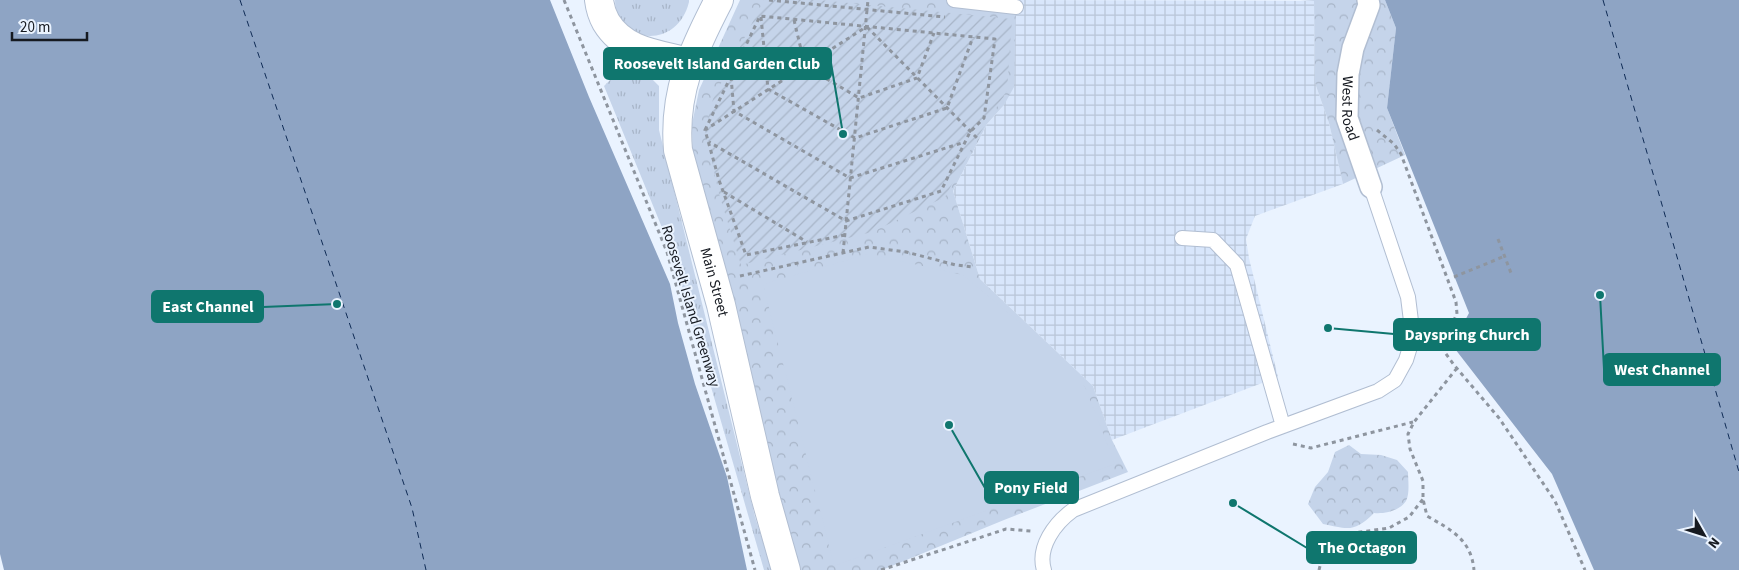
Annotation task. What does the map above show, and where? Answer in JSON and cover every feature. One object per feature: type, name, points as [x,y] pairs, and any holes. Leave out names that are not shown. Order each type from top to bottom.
[{"type":"street","points":[[599,0],[603,17],[610,28],[625,44],[689,62]]},
{"type":"street","name":"Main Street","points":[[719,0],[689,62],[677,112],[678,150],[709,258],[765,496],[786,570]]},
{"type":"street","name":"West Road","points":[[1368,0],[1369,5],[1353,48],[1348,74],[1347,118],[1371,188]]},
{"type":"lane","points":[[954,0],[1016,7]]},
{"type":"lane","points":[[1044,570],[1042,554],[1052,531],[1073,510],[1267,432],[1378,392],[1395,380],[1406,360],[1413,337],[1408,297],[1371,188]]},
{"type":"lane","points":[[1182,238],[1213,240],[1237,265],[1283,426]]},
{"type":"path","name":"Roosevelt Island Greenway","points":[[564,0],[667,252],[755,570]]},
{"type":"path","points":[[769,0],[946,17]]},
{"type":"path","points":[[843,253],[868,0]]},
{"type":"path","points":[[709,142],[846,221],[941,191],[970,132],[984,118],[995,39],[760,16]]},
{"type":"path","points":[[760,16],[705,130],[746,255],[845,235]]},
{"type":"path","points":[[760,16],[768,89]]},
{"type":"path","points":[[794,20],[805,66],[859,98],[917,78]]},
{"type":"path","points":[[705,130],[866,26]]},
{"type":"path","points":[[866,26],[976,138]]},
{"type":"path","points":[[917,78],[934,33]]},
{"type":"path","points":[[946,108],[973,37]]},
{"type":"path","points":[[731,76],[734,111]]},
{"type":"path","points":[[768,89],[855,138],[946,108]]},
{"type":"path","points":[[734,111],[850,178],[966,142]]},
{"type":"path","points":[[1374,128],[1394,144],[1401,154],[1456,302],[1457,314],[1444,339],[1443,347],[1457,368],[1499,418],[1556,502],[1585,570]]},
{"type":"path","points":[[724,192],[807,242]]},
{"type":"path","points":[[1498,239],[1512,273]]},
{"type":"path","points":[[732,278],[869,247],[906,252],[956,265],[972,267]]},
{"type":"path","points":[[1454,277],[1505,256]]},
{"type":"path","points":[[1457,368],[1414,422],[1408,434],[1410,449],[1423,482],[1426,516],[1450,529],[1465,541],[1474,570]]},
{"type":"path","points":[[1267,432],[1274,447],[1293,444],[1311,448],[1414,422]]},
{"type":"path","points":[[1319,570],[1326,542],[1332,536],[1389,528],[1409,517],[1423,499]]},
{"type":"path","points":[[881,570],[1006,529],[1052,531]]},
{"type":"shaded area","points":[[0,0],[550,0],[589,97],[670,284],[678,323],[695,384],[727,477],[747,570],[4,570],[0,554]]},
{"type":"shaded area","points":[[1016,0],[1314,1],[1315,83],[1329,123],[1343,184],[1255,216],[1246,239],[1278,377],[1112,440],[1093,386],[980,279],[953,191],[987,124],[1004,105]]},
{"type":"shaded area","points":[[1385,0],[1739,0],[1739,570],[1594,570],[1552,474],[1452,345],[1469,313],[1387,108],[1396,28]]},
{"type":"green space","points":[[615,0],[689,0],[689,2],[682,18],[673,29],[661,35],[648,36],[636,33],[625,26],[618,15]]},
{"type":"green space","points":[[740,0],[1016,0],[1014,87],[1004,105],[987,124],[953,191],[980,279],[1093,386],[1112,440],[1128,472],[882,570],[797,570],[693,169],[692,124],[699,90]]},
{"type":"green space","points":[[764,0],[819,0],[1012,19],[1007,91],[977,138],[945,197],[872,232],[741,265],[719,194],[705,130],[713,99]]},
{"type":"green space","points":[[1300,0],[1385,0],[1396,28],[1387,108],[1405,155],[1343,184],[1329,123],[1315,83],[1314,1]]},
{"type":"green space","points":[[629,72],[649,76],[659,86],[659,130],[755,517],[772,570],[764,570],[672,252],[604,86],[613,77]]},
{"type":"green space","points":[[869,254],[963,275],[1026,328],[1085,387],[1115,464],[834,566],[763,284]]},
{"type":"green space","points":[[1349,445],[1361,454],[1381,455],[1397,460],[1408,472],[1407,498],[1400,507],[1387,512],[1374,513],[1356,527],[1345,528],[1323,524],[1308,504],[1315,487],[1328,472],[1335,452]]},
{"type":"ferry route","points":[[240,0],[412,508],[426,570]]},
{"type":"ferry route","points":[[1603,0],[1739,472]]},
{"type":"place","name":"Roosevelt Island Garden Club","points":[[843,134]]},
{"type":"place","name":"West Channel","points":[[1600,295]]},
{"type":"place","name":"East Channel","points":[[337,304]]},
{"type":"place","name":"Dayspring Church","points":[[1328,328]]},
{"type":"place","name":"Pony Field","points":[[949,425]]},
{"type":"place","name":"The Octagon","points":[[1233,503]]}]
